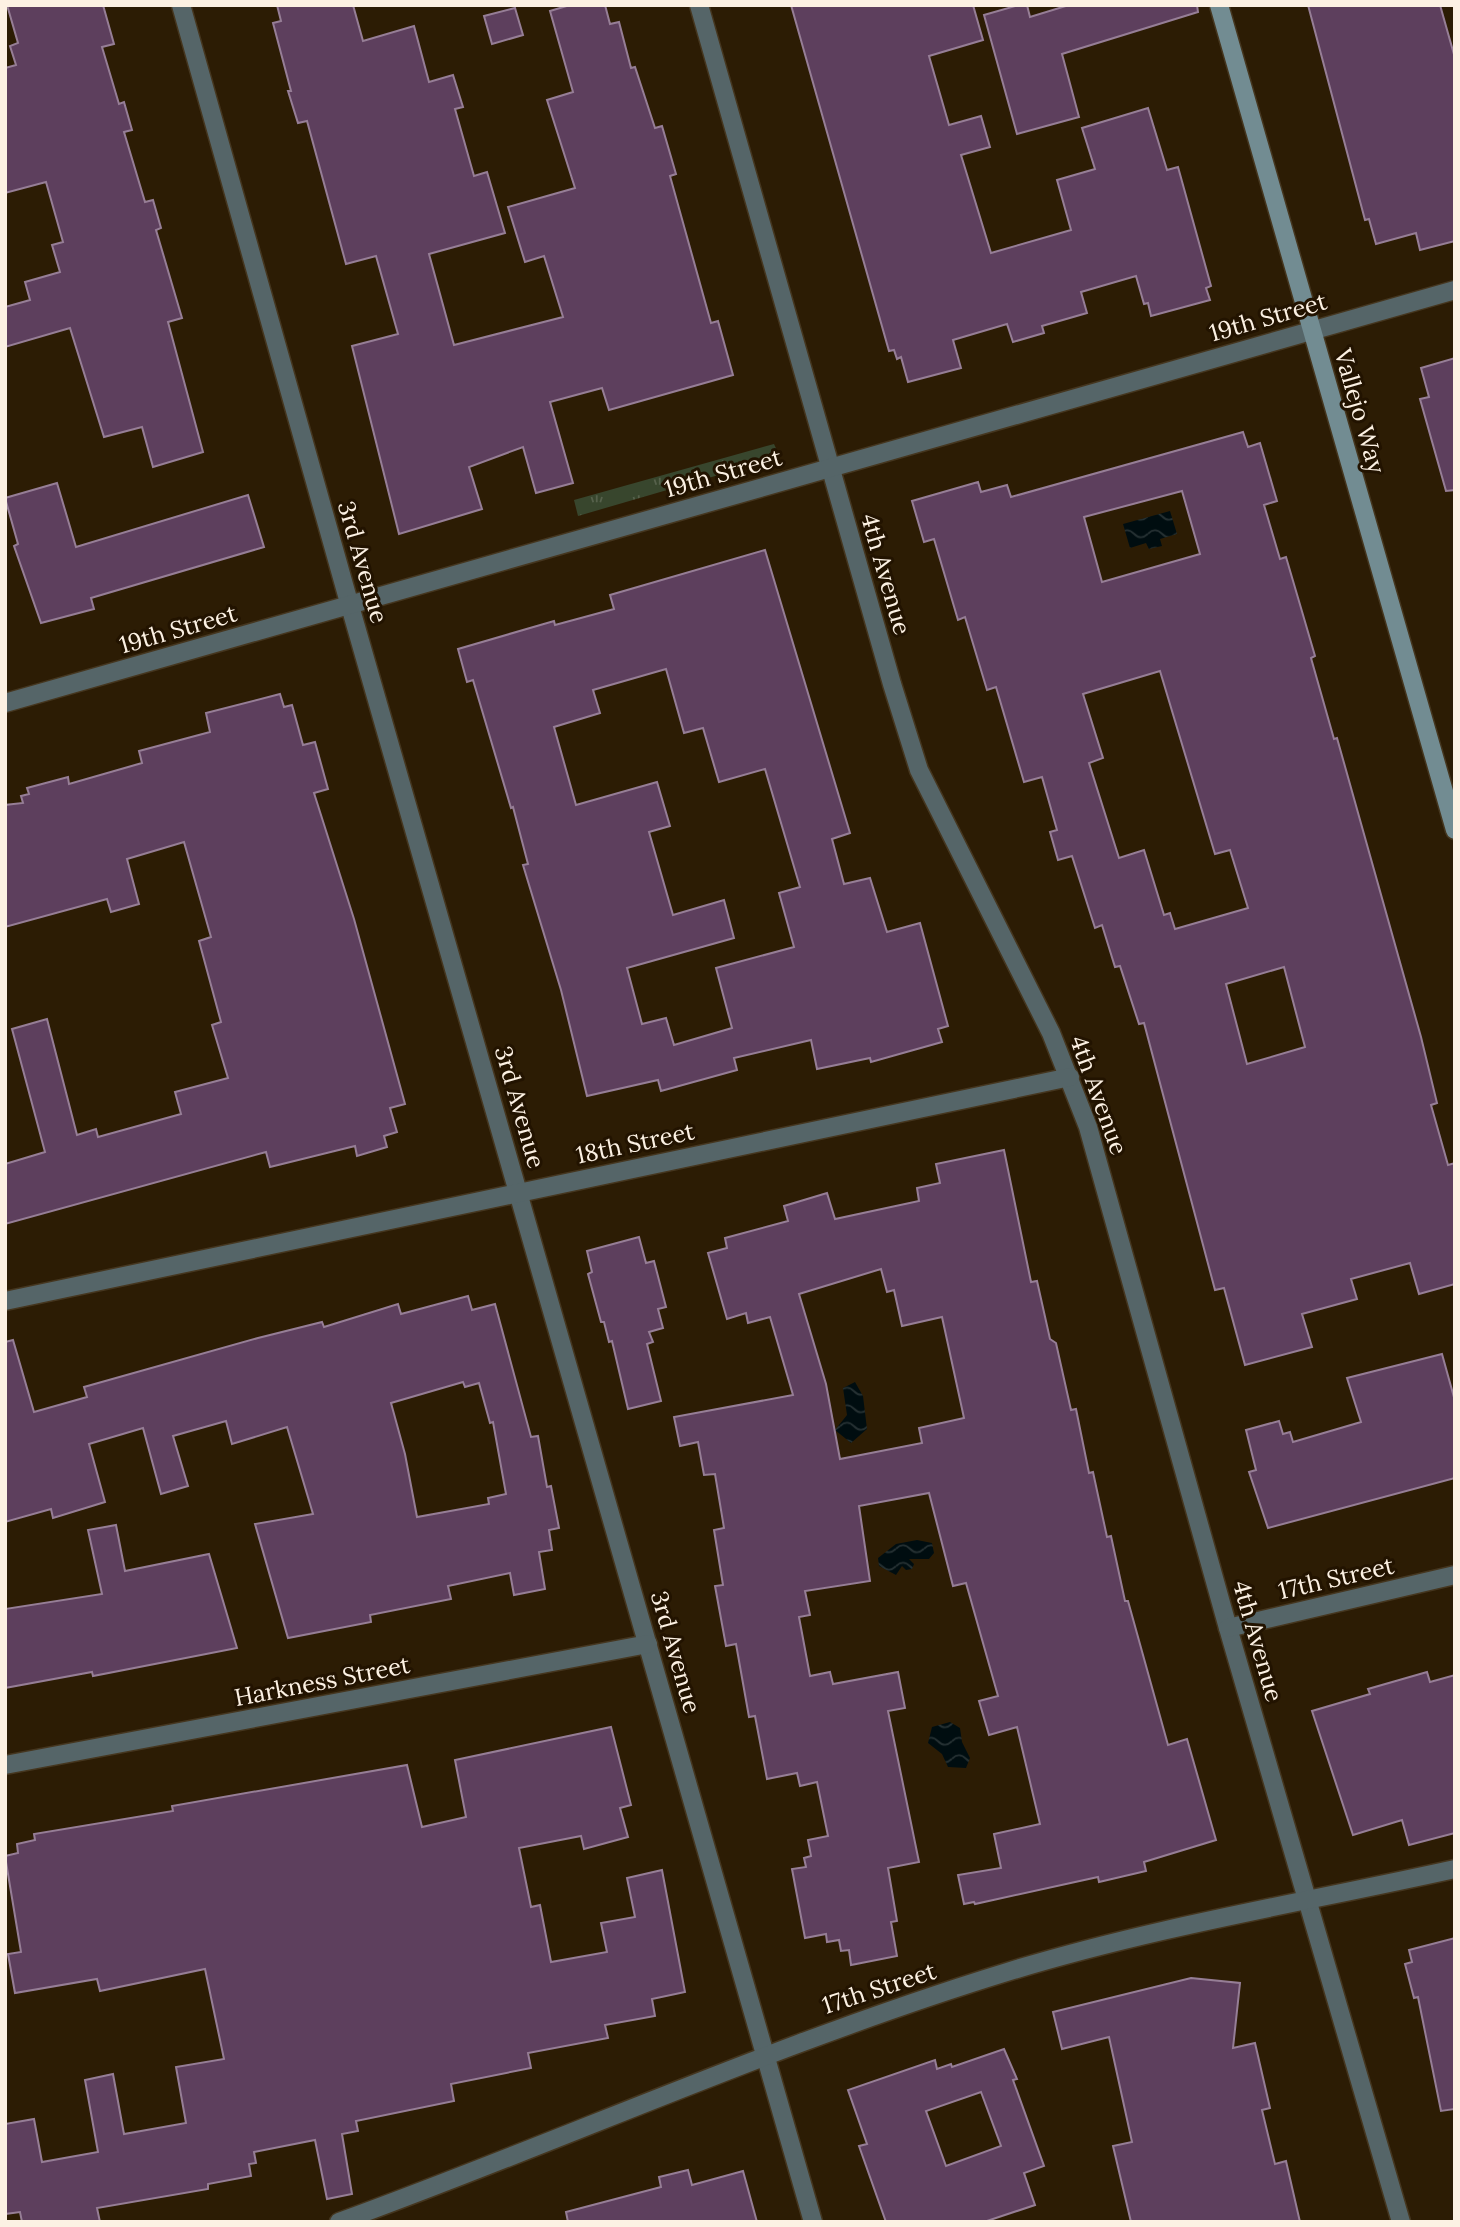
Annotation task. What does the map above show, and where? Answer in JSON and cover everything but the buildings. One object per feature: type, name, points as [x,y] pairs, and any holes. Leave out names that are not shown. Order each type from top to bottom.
[{"type":"street","name":"3rd Avenue","points":[[181,5],[350,606],[813,2222]]},
{"type":"street","name":"4th Avenue","points":[[699,5],[919,770],[1070,1077],[1088,1127],[1228,1628],[1401,2222]]},
{"type":"street","name":"Vallejo Way","points":[[1219,5],[1455,830]]},
{"type":"street","name":"19th Street","points":[[5,703],[1455,290]]},
{"type":"street","name":"18th Street","points":[[5,1301],[1070,1077]]},
{"type":"street","name":"17th Street","points":[[1228,1628],[1455,1575]]},
{"type":"street","name":"Harkness Street","points":[[5,1765],[648,1644]]},
{"type":"street","name":"17th Street","points":[[339,2222],[766,2054],[1008,1971],[1106,1945],[1455,1869]]},
{"type":"green space","points":[[774,444],[780,457],[578,516],[574,500]]},
{"type":"water","points":[[1170,511],[1177,534],[1160,539],[1162,546],[1149,549],[1146,543],[1130,548],[1123,524]]},
{"type":"water","points":[[855,1382],[863,1396],[867,1429],[851,1443],[835,1430],[847,1415],[843,1388]]},
{"type":"water","points":[[917,1540],[932,1543],[934,1553],[929,1559],[909,1559],[914,1564],[912,1569],[906,1570],[902,1566],[896,1575],[879,1566],[878,1558],[896,1544]]},
{"type":"water","points":[[950,1722],[960,1728],[962,1742],[970,1758],[966,1768],[948,1767],[942,1754],[928,1743],[932,1727]]}]
